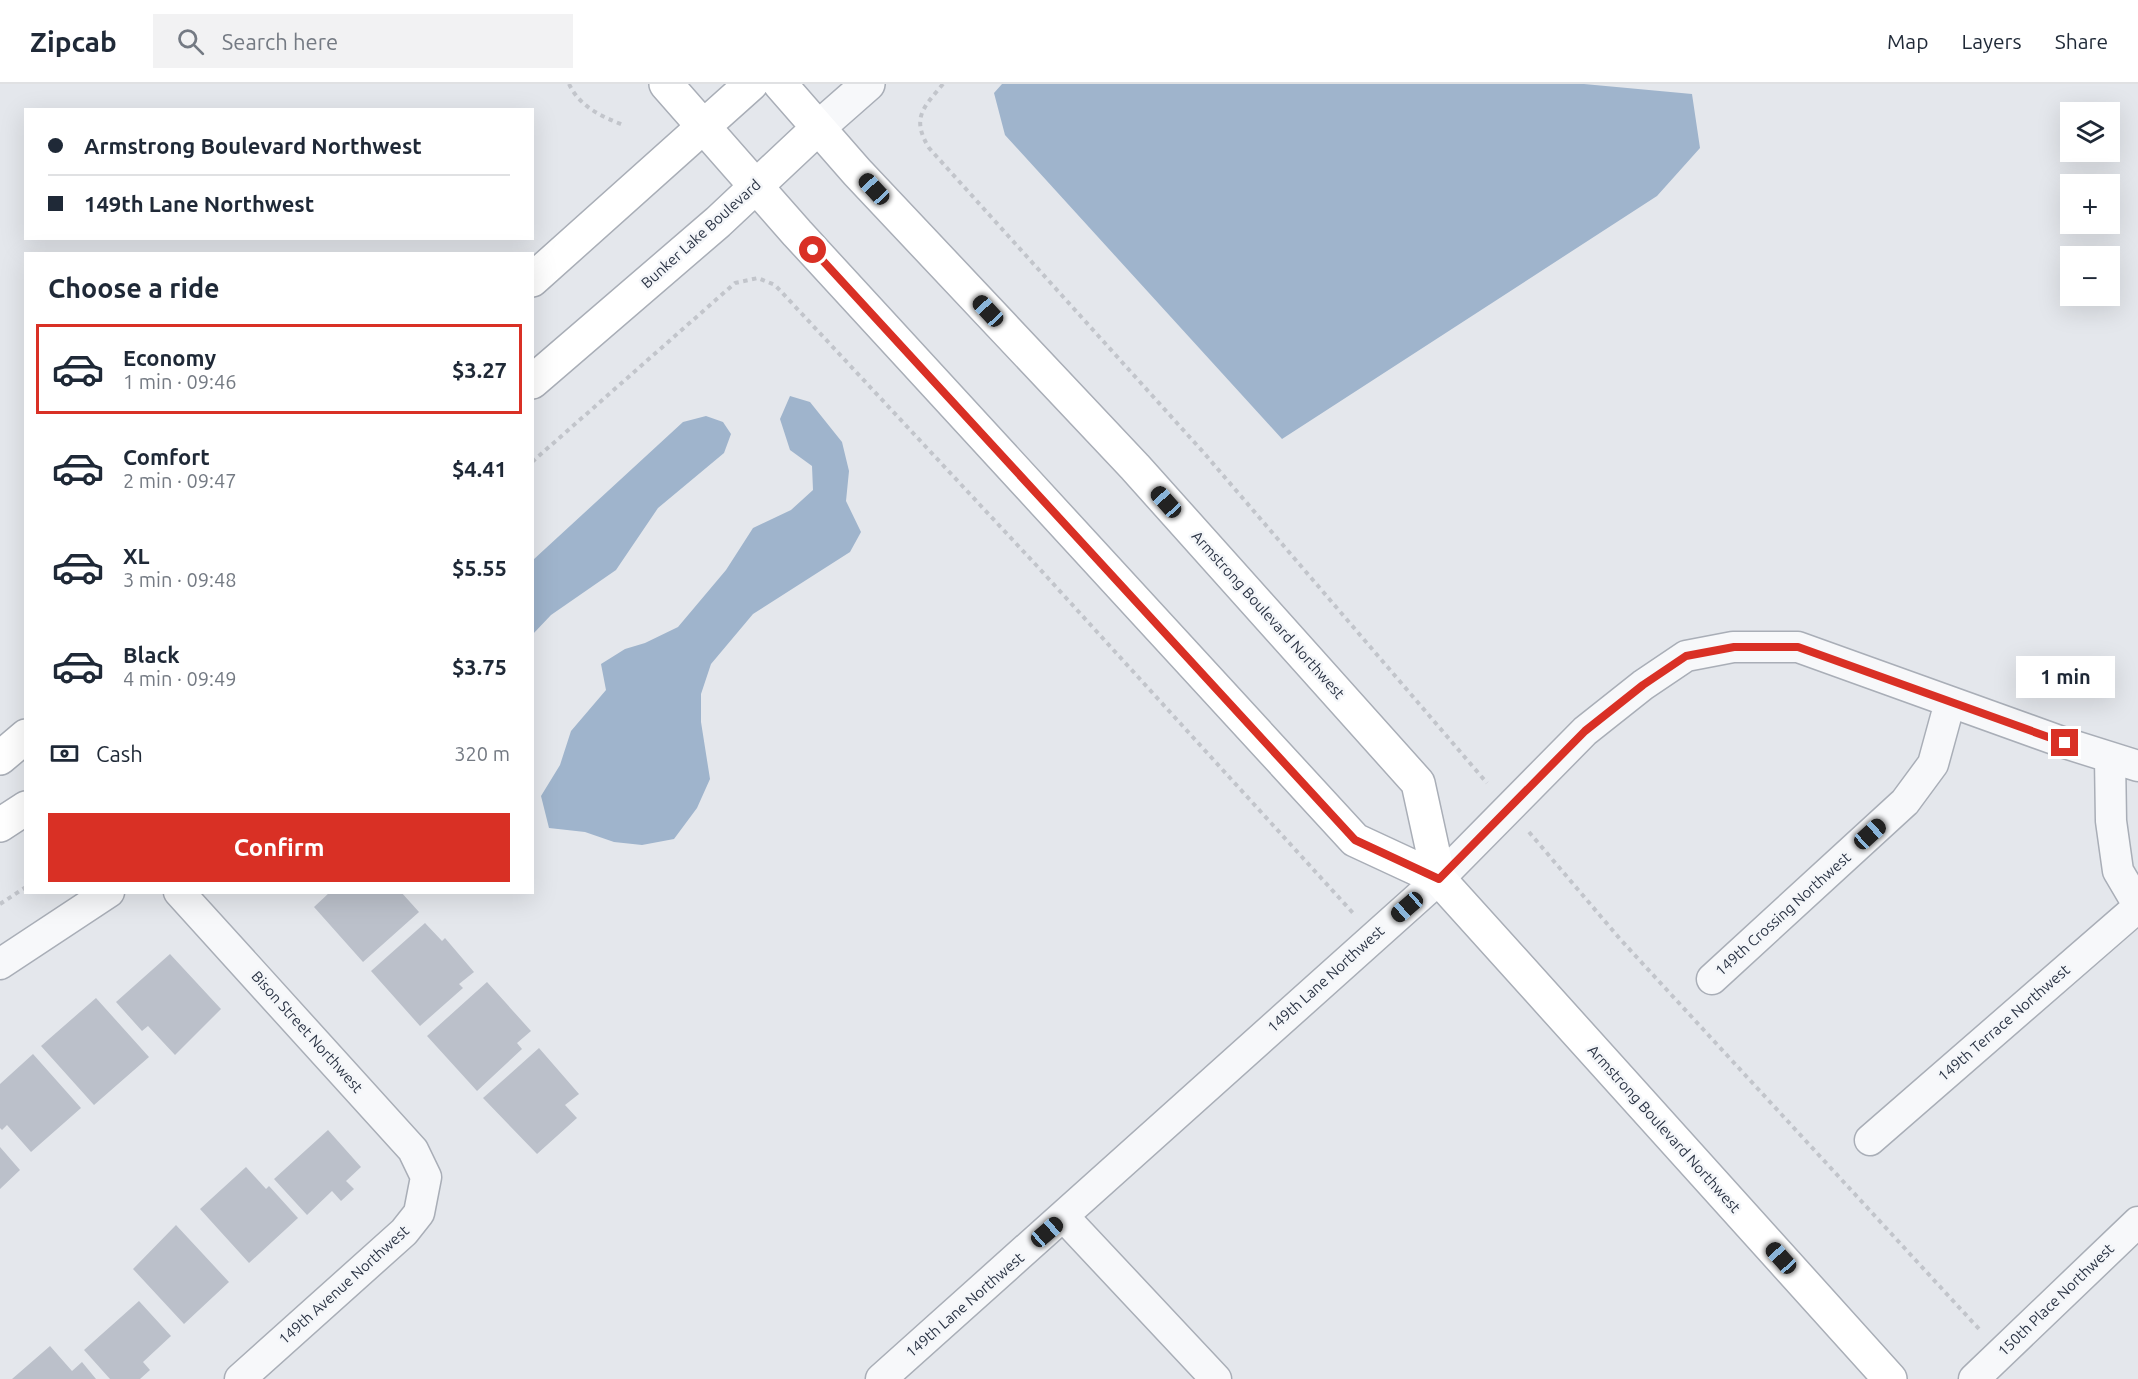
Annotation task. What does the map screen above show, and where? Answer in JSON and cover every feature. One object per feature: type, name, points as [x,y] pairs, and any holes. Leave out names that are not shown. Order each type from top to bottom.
[{"type":"main road","name":"Armstrong Boulevard Northwest","points":[[666,84],[756,186],[1355,840],[1439,879],[1890,1379]]},
{"type":"main road","points":[[534,278],[751,84]]},
{"type":"main road","name":"Armstrong Boulevard Northwest","points":[[780,84],[818,128],[1135,467],[1419,783],[1439,879]]},
{"type":"main road","name":"Bunker Lake Boulevard","points":[[534,380],[756,186],[818,128]]},
{"type":"main road","points":[[0,758],[24,738]]},
{"type":"main road","points":[[0,825],[24,809]]},
{"type":"street","name":"Bunker Lake Boulevard","points":[[818,128],[867,84]]},
{"type":"street","name":"149th Lane Northwest","points":[[881,1379],[1439,879],[1585,731],[1643,685],[1686,656],[1734,647],[1798,647],[2124,762]]},
{"type":"street","name":"149th Crossing Northwest","points":[[1712,979],[1905,802],[1933,764],[1950,702]]},
{"type":"street","points":[[2124,762],[2112,821],[2118,871],[2138,906]]},
{"type":"street","points":[[0,963],[106,894]]},
{"type":"street","name":"Bison Street Northwest","points":[[181,894],[413,1149],[426,1177]]},
{"type":"street","name":"149th Terrace Northwest","points":[[1870,1140],[2138,906]]},
{"type":"street","name":"149th Avenue Northwest","points":[[240,1379],[404,1232],[419,1213],[426,1177]]},
{"type":"street","points":[[1064,1217],[1216,1379]]},
{"type":"street","name":"150th Place Northwest","points":[[1974,1379],[2138,1222]]},
{"type":"path","points":[[569,84],[581,102],[596,113],[623,125]]},
{"type":"path","points":[[943,84],[926,104],[918,119],[921,134],[929,148],[1204,453],[1620,939],[2001,1354]]},
{"type":"path","points":[[534,460],[735,283],[758,278],[775,285],[1374,935]]},
{"type":"path","points":[[0,904],[24,888]]},
{"type":"water","points":[[1002,84],[1584,84],[1692,94],[1700,148],[1657,196],[1282,439],[1005,135],[994,93]]},
{"type":"water","points":[[790,396],[810,402],[842,442],[849,471],[846,501],[861,532],[850,552],[753,614],[711,664],[701,694],[701,722],[710,779],[697,808],[674,839],[642,845],[614,842],[585,832],[549,828],[541,796],[560,765],[571,731],[606,690],[601,664],[625,649],[645,643],[678,627],[726,570],[753,528],[791,510],[813,490],[812,466],[790,450],[780,419]]},
{"type":"water","points":[[706,416],[723,422],[731,434],[724,453],[658,508],[616,570],[551,615],[534,633],[534,559],[683,422]]},
{"type":"building","points":[[328,894],[403,894],[419,912],[363,962],[314,907]]},
{"type":"building","points":[[425,923],[442,941],[445,938],[474,972],[459,984],[463,988],[420,1026],[371,971]]},
{"type":"building","points":[[170,954],[221,1009],[175,1055],[148,1026],[142,1031],[116,1002]]},
{"type":"building","points":[[487,982],[531,1031],[517,1043],[522,1049],[477,1091],[427,1036]]},
{"type":"building","points":[[96,998],[149,1057],[94,1105],[41,1046]]},
{"type":"building","points":[[539,1048],[579,1094],[565,1105],[577,1118],[537,1154],[483,1098]]},
{"type":"building","points":[[33,1054],[81,1108],[31,1152],[7,1125],[2,1130],[0,1128],[0,1084]]},
{"type":"building","points":[[328,1130],[361,1167],[346,1181],[354,1189],[341,1201],[332,1191],[307,1215],[274,1179]]},
{"type":"building","points":[[0,1147],[20,1170],[0,1189]]},
{"type":"building","points":[[246,1167],[266,1189],[269,1186],[298,1218],[249,1263],[200,1209]]},
{"type":"building","points":[[176,1225],[229,1282],[184,1324],[133,1269]]},
{"type":"building","points":[[139,1301],[171,1336],[143,1362],[150,1370],[140,1379],[110,1379],[84,1350]]},
{"type":"building","points":[[50,1346],[72,1371],[82,1362],[96,1379],[12,1379]]},
{"type":"route","points":[[813,250],[1355,840],[1439,879],[1585,731],[1643,685],[1686,656],[1734,647],[1798,647],[2065,743]]}]
